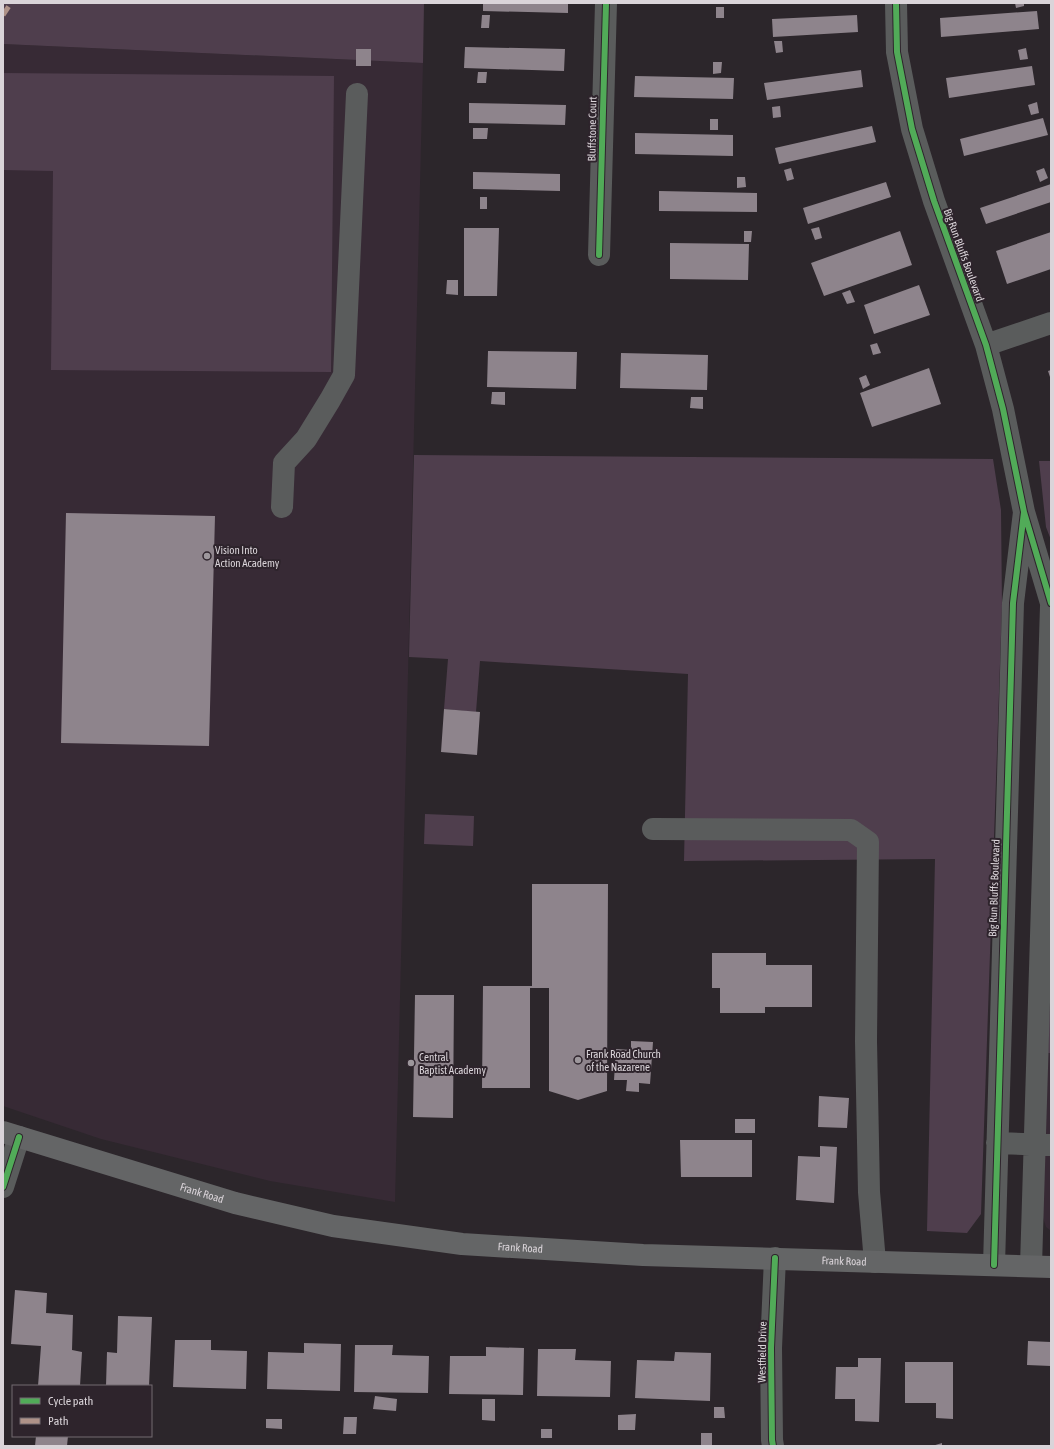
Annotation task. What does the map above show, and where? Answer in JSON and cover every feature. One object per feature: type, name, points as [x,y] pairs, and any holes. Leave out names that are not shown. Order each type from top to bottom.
[{"type":"main road","name":"Frank Road","points":[[11,1135],[235,1203],[333,1226],[462,1244],[643,1255],[1041,1267]]},
{"type":"street","name":"Bluffstone Court","points":[[599,255],[606,3]]},
{"type":"street","name":"Big Run Bluffs Boulevard","points":[[896,3],[897,52],[912,129],[934,201],[986,345],[1003,408],[1024,512],[1051,604],[1041,1267]]},
{"type":"street","points":[[282,507],[284,463],[306,439],[344,375],[357,94]]},
{"type":"street","points":[[986,345],[1051,324]]},
{"type":"street","name":"Big Run Bluffs Boulevard","points":[[994,1265],[1013,603],[1024,512]]},
{"type":"street","points":[[653,829],[851,830],[868,842],[866,1049],[869,1192],[875,1262]]},
{"type":"street","points":[[3,1187],[11,1135]]},
{"type":"street","points":[[997,1143],[1043,1145]]},
{"type":"street","name":"Westfield Drive","points":[[773,1446],[771,1348],[775,1258]]},
{"type":"shaded area","points":[[3,3],[424,3],[423,63],[3,44]]},
{"type":"shaded area","name":"Vision Into Action Academy","points":[[3,44],[423,63],[395,1202],[270,1181],[101,1139],[3,1106]]},
{"type":"shaded area","points":[[3,73],[334,76],[331,372],[51,370],[53,171],[3,170]]},
{"type":"shaded area","points":[[414,455],[993,459],[1001,510],[1002,606],[981,1214],[967,1233],[927,1231],[935,859],[684,861],[688,674],[480,661],[476,712],[444,709],[448,659],[409,657]]},
{"type":"shaded area","points":[[1039,461],[1051,461],[1051,540],[1046,527]]},
{"type":"shaded area","points":[[425,814],[474,816],[473,846],[424,844]]},
{"type":"shaded area","points":[[1051,953],[1051,1053],[1048,1053]]},
{"type":"shaded area","points":[[1048,1053],[1051,1053],[1051,1231],[1046,1227],[1041,1211]]},
{"type":"building","points":[[483,3],[568,3],[568,13],[483,11]]},
{"type":"building","points":[[1015,3],[1024,3],[1024,6],[1016,8]]},
{"type":"building","points":[[716,7],[724,7],[724,18],[716,18]]},
{"type":"building","points":[[1037,11],[1039,29],[941,37],[940,18]]},
{"type":"building","points":[[482,15],[490,15],[489,28],[481,28]]},
{"type":"building","points":[[857,15],[858,32],[773,37],[772,19]]},
{"type":"building","points":[[774,41],[782,41],[783,52],[776,53]]},
{"type":"building","points":[[465,47],[565,49],[564,71],[464,68]]},
{"type":"building","points":[[1026,48],[1028,59],[1020,60],[1018,50]]},
{"type":"building","points":[[356,49],[371,49],[371,66],[356,66]]},
{"type":"building","points":[[713,62],[722,62],[721,73],[713,74]]},
{"type":"building","points":[[1032,66],[1035,85],[949,98],[946,78]]},
{"type":"building","points":[[861,70],[863,87],[767,100],[764,83]]},
{"type":"building","points":[[478,72],[487,72],[486,83],[477,83]]},
{"type":"building","points":[[635,76],[734,78],[733,99],[634,97]]},
{"type":"building","points":[[1037,102],[1039,113],[1031,115],[1028,105]]},
{"type":"building","points":[[469,103],[566,105],[565,125],[469,123]]},
{"type":"building","points":[[780,106],[781,117],[773,118],[772,107]]},
{"type":"building","points":[[1043,118],[1048,135],[964,156],[960,139]]},
{"type":"building","points":[[710,119],[718,119],[718,130],[710,130]]},
{"type":"building","points":[[872,126],[876,142],[779,164],[775,148]]},
{"type":"building","points":[[473,128],[488,128],[487,139],[473,139]]},
{"type":"building","points":[[635,133],[733,135],[733,156],[635,154]]},
{"type":"building","points":[[791,168],[794,179],[787,181],[784,170]]},
{"type":"building","points":[[1044,168],[1048,178],[1040,182],[1036,171]]},
{"type":"building","points":[[473,172],[560,174],[560,191],[473,189]]},
{"type":"building","points":[[737,177],[745,177],[746,187],[737,188]]},
{"type":"building","points":[[886,182],[891,197],[808,224],[803,208]]},
{"type":"building","points":[[1051,184],[1051,202],[986,224],[980,208]]},
{"type":"building","points":[[659,191],[757,193],[757,212],[659,211]]},
{"type":"building","points":[[480,197],[487,197],[487,209],[480,209]]},
{"type":"building","points":[[819,227],[822,238],[815,240],[811,229]]},
{"type":"building","points":[[464,228],[499,228],[497,296],[464,296]]},
{"type":"building","points":[[744,231],[752,231],[751,242],[744,242]]},
{"type":"building","points":[[900,231],[912,265],[824,296],[811,263]]},
{"type":"building","points":[[1051,232],[1051,269],[1007,284],[996,251]]},
{"type":"building","points":[[670,243],[749,244],[748,280],[670,279]]},
{"type":"building","points":[[447,280],[458,280],[458,295],[446,294]]},
{"type":"building","points":[[919,285],[930,315],[874,334],[864,305]]},
{"type":"building","points":[[850,290],[855,302],[847,304],[842,293]]},
{"type":"building","points":[[877,343],[881,353],[873,355],[870,345]]},
{"type":"building","points":[[488,351],[577,352],[576,389],[487,387]]},
{"type":"building","points":[[621,353],[708,355],[707,390],[620,388]]},
{"type":"building","points":[[929,368],[941,404],[872,427],[860,393]]},
{"type":"building","points":[[1051,370],[1051,380],[1048,371]]},
{"type":"building","points":[[866,375],[870,385],[863,389],[859,378]]},
{"type":"building","points":[[492,392],[505,392],[505,405],[491,404]]},
{"type":"building","points":[[691,397],[703,397],[703,409],[690,408]]},
{"type":"building","points":[[66,513],[215,516],[209,746],[61,743]]},
{"type":"building","points":[[444,709],[480,712],[477,755],[441,752]]},
{"type":"building","points":[[532,884],[608,884],[607,1091],[578,1100],[549,1091],[549,988],[530,988],[530,1088],[482,1088],[483,986],[532,986]]},
{"type":"building","points":[[712,953],[766,953],[766,965],[812,965],[812,1007],[765,1007],[765,1013],[720,1013],[720,988],[712,988]]},
{"type":"building","points":[[415,995],[454,995],[453,1118],[413,1117]]},
{"type":"building","points":[[631,1041],[653,1042],[650,1084],[639,1083],[639,1092],[626,1091],[627,1080],[614,1080],[616,1049],[631,1050]]},
{"type":"building","points":[[819,1096],[849,1098],[847,1128],[818,1127]]},
{"type":"building","points":[[735,1119],[755,1119],[755,1133],[735,1133]]},
{"type":"building","points":[[680,1140],[752,1140],[752,1177],[681,1177]]},
{"type":"building","points":[[820,1146],[837,1147],[834,1203],[796,1200],[798,1156],[820,1157]]},
{"type":"building","points":[[15,1290],[47,1293],[46,1313],[73,1315],[72,1350],[82,1352],[80,1385],[38,1385],[41,1346],[11,1344]]},
{"type":"building","points":[[118,1316],[152,1317],[149,1385],[106,1385],[107,1352],[117,1353]]},
{"type":"building","points":[[175,1340],[211,1340],[211,1350],[247,1351],[246,1389],[173,1387]]},
{"type":"building","points":[[1028,1341],[1051,1342],[1051,1366],[1027,1365]]},
{"type":"building","points":[[304,1343],[341,1344],[340,1391],[267,1389],[268,1352],[304,1353]]},
{"type":"building","points":[[355,1345],[393,1345],[392,1355],[429,1356],[428,1393],[354,1392]]},
{"type":"building","points":[[486,1347],[524,1348],[523,1395],[449,1394],[450,1356],[486,1356]]},
{"type":"building","points":[[538,1349],[576,1349],[575,1360],[611,1361],[610,1397],[537,1396]]},
{"type":"building","points":[[675,1352],[711,1353],[710,1401],[635,1398],[637,1360],[674,1361]]},
{"type":"building","points":[[858,1358],[881,1358],[879,1422],[855,1421],[855,1399],[835,1399],[836,1367],[858,1367]]},
{"type":"building","points":[[905,1362],[953,1362],[953,1419],[936,1418],[936,1403],[905,1403]]},
{"type":"building","points":[[375,1396],[397,1399],[396,1411],[373,1409]]},
{"type":"building","points":[[482,1399],[495,1399],[495,1421],[482,1420]]},
{"type":"building","points":[[714,1407],[724,1407],[725,1418],[714,1418]]},
{"type":"building","points":[[636,1414],[635,1430],[618,1430],[618,1415]]},
{"type":"building","points":[[344,1417],[357,1417],[356,1434],[343,1434]]},
{"type":"building","points":[[266,1419],[282,1419],[282,1429],[266,1428]]},
{"type":"building","points":[[541,1429],[552,1429],[552,1438],[541,1438]]},
{"type":"building","points":[[701,1433],[712,1433],[712,1446],[701,1446]]},
{"type":"building","points":[[36,1437],[68,1437],[67,1446],[35,1446]]},
{"type":"building","points":[[942,1443],[942,1446],[932,1446]]},
{"type":"marked path","points":[[3,15],[11,3]]},
{"type":"cycle path","points":[[599,255],[606,3]]},
{"type":"cycle path","points":[[896,3],[897,52],[912,129],[934,201],[986,345],[1003,409],[1024,512],[1051,603]]},
{"type":"cycle path","points":[[994,1265],[1013,603],[1024,512]]},
{"type":"cycle path","points":[[3,1187],[19,1137]]},
{"type":"cycle path","points":[[773,1446],[771,1348],[775,1258]]},
{"type":"place","name":"Vision Into Action Academy","points":[[207,556]]},
{"type":"place","name":"Frank Road Church of the Nazarene","points":[[578,1060]]},
{"type":"place","name":"Central Baptist Academy","points":[[411,1063]]}]
